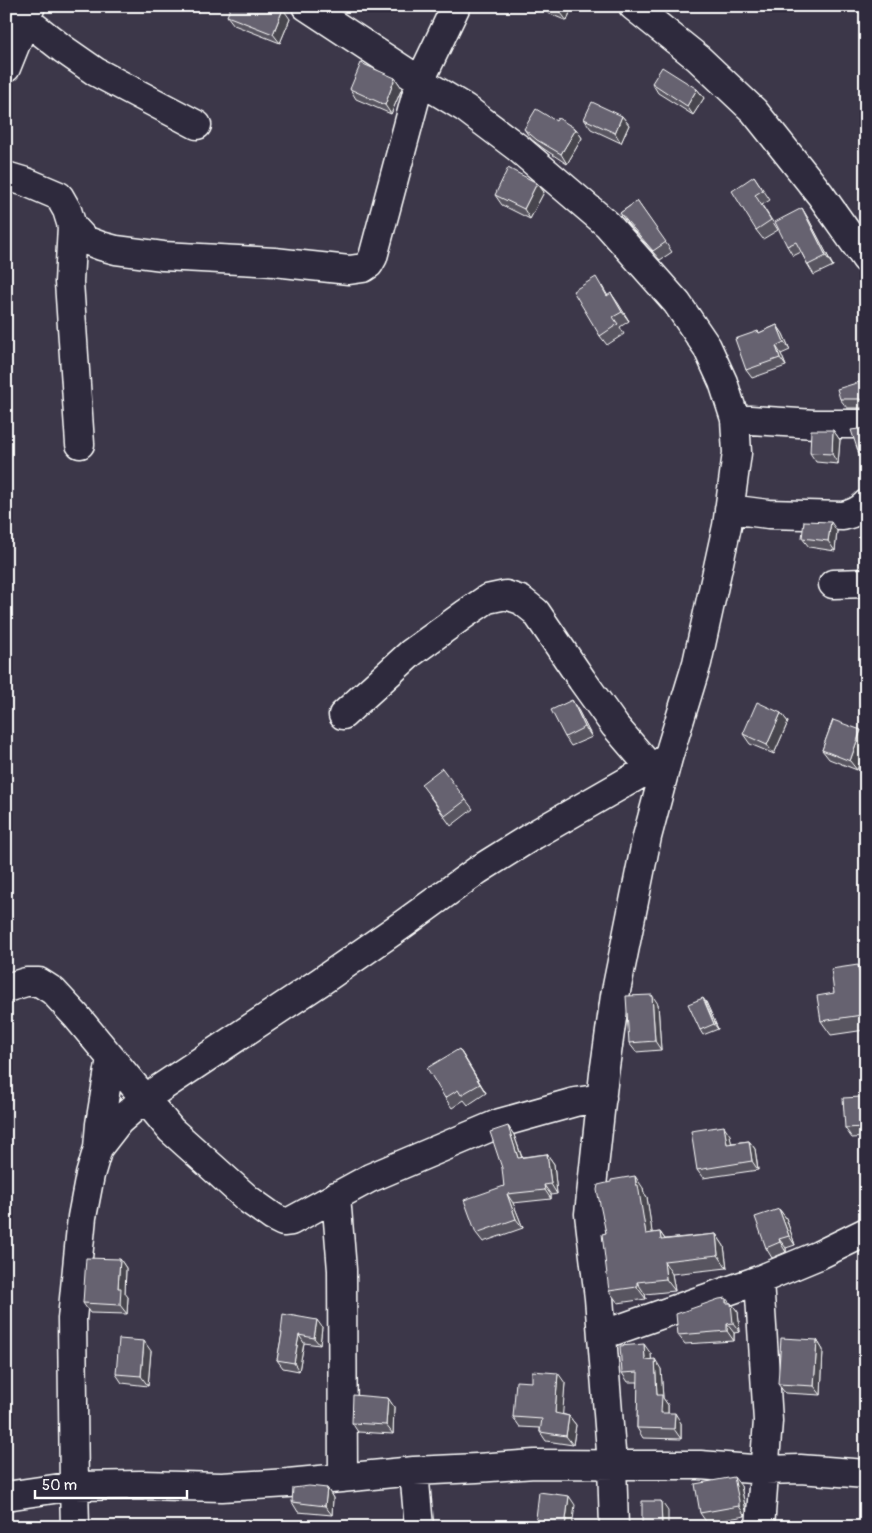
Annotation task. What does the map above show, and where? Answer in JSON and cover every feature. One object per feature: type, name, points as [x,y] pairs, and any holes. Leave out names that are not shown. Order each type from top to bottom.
[{"type":"street","points":[[306,6],[420,81],[466,108],[510,142],[607,224],[677,303],[707,347],[723,382],[735,419],[737,453],[727,526],[697,663],[660,763],[615,996],[589,1214],[600,1298],[612,1464],[614,1527]]},
{"type":"street","points":[[72,226],[86,240],[116,250],[163,256],[274,262],[349,270],[363,268],[369,264],[373,257],[420,81],[456,6]]},
{"type":"street","points":[[633,6],[698,58],[754,111],[820,194],[866,260]]},
{"type":"street","points":[[6,68],[22,11],[63,50],[96,72],[197,125]]},
{"type":"street","points":[[6,176],[59,196],[67,210],[72,226],[70,282],[80,444]]},
{"type":"street","points":[[735,419],[815,424],[866,424]]},
{"type":"street","points":[[729,509],[768,514],[843,516],[852,513],[866,504]]},
{"type":"street","points":[[834,584],[866,583]]},
{"type":"street","points":[[343,715],[411,654],[449,625],[488,599],[506,595],[521,600],[536,612],[615,726],[660,763]]},
{"type":"street","points":[[98,1148],[119,1121],[144,1099],[328,976],[478,870],[534,835],[660,763]]},
{"type":"street","points":[[6,988],[26,982],[39,982],[53,991],[112,1058],[171,1130],[250,1200],[283,1222],[291,1221],[370,1178],[500,1123],[575,1102],[602,1098]]},
{"type":"street","points":[[76,1527],[72,1319],[82,1217],[90,1175],[98,1148],[100,1124],[112,1058]]},
{"type":"street","points":[[336,1196],[342,1270],[343,1478]]},
{"type":"street","points":[[602,1335],[759,1280],[819,1255],[866,1232]]},
{"type":"street","points":[[759,1280],[768,1421],[760,1527]]},
{"type":"street","points":[[6,1496],[74,1486],[222,1487],[414,1471],[535,1464],[700,1465],[866,1474]]},
{"type":"street","points":[[414,1471],[419,1527]]},
{"type":"building","points":[[231,6],[275,6],[283,9],[273,34],[227,16]]},
{"type":"building","points":[[361,63],[395,78],[385,105],[350,89]]},
{"type":"building","points":[[662,67],[697,89],[687,106],[652,83]]},
{"type":"building","points":[[592,102],[622,116],[615,133],[584,119]]},
{"type":"building","points":[[536,109],[556,121],[558,118],[576,129],[561,154],[537,140],[524,129]]},
{"type":"building","points":[[508,168],[537,183],[524,209],[495,195]]},
{"type":"building","points":[[754,176],[763,190],[755,195],[771,220],[756,230],[732,191]]},
{"type":"building","points":[[637,201],[666,242],[653,251],[620,213]]},
{"type":"building","points":[[802,208],[826,256],[808,265],[796,242],[787,246],[775,222]]},
{"type":"building","points":[[596,277],[607,296],[611,293],[622,312],[613,317],[618,324],[600,336],[573,291]]},
{"type":"building","points":[[777,325],[784,342],[776,346],[780,358],[746,370],[735,339],[758,331],[759,333]]},
{"type":"building","points":[[866,380],[866,401],[840,399],[837,389]]},
{"type":"building","points":[[866,428],[866,452],[859,454],[851,430]]},
{"type":"building","points":[[811,430],[833,430],[832,454],[810,453]]},
{"type":"building","points":[[804,521],[831,522],[828,541],[802,538]]},
{"type":"building","points":[[572,700],[585,727],[565,737],[551,710]]},
{"type":"building","points":[[757,702],[781,713],[767,745],[743,734]]},
{"type":"building","points":[[833,720],[861,730],[850,761],[822,750]]},
{"type":"building","points":[[442,768],[466,800],[445,816],[421,784]]},
{"type":"building","points":[[858,965],[862,988],[866,988],[866,1038],[862,1015],[821,1021],[817,996],[834,993],[831,969]]},
{"type":"building","points":[[652,995],[655,1041],[629,1043],[626,996]]},
{"type":"building","points":[[703,998],[714,1024],[700,1030],[688,1004]]},
{"type":"building","points":[[459,1049],[480,1084],[461,1095],[458,1090],[445,1098],[427,1068]]},
{"type":"building","points":[[861,1097],[864,1127],[845,1128],[843,1098]]},
{"type":"building","points":[[508,1126],[518,1158],[547,1154],[551,1184],[544,1185],[545,1190],[507,1194],[516,1219],[476,1233],[464,1200],[504,1186],[502,1168],[490,1132]]},
{"type":"building","points":[[724,1126],[727,1144],[749,1141],[752,1161],[697,1170],[691,1131]]},
{"type":"building","points":[[635,1176],[646,1234],[660,1232],[661,1240],[716,1234],[718,1255],[664,1261],[666,1279],[637,1282],[637,1287],[609,1291],[602,1234],[606,1233],[597,1190],[598,1185],[611,1182],[611,1180]]},
{"type":"building","points":[[779,1209],[789,1236],[779,1239],[780,1242],[766,1248],[755,1217]]},
{"type":"building","points":[[86,1258],[120,1259],[118,1288],[121,1288],[120,1305],[83,1303]]},
{"type":"building","points":[[726,1298],[726,1303],[731,1303],[733,1323],[727,1324],[727,1331],[678,1335],[676,1314]]},
{"type":"building","points":[[283,1314],[317,1320],[314,1338],[299,1335],[294,1363],[277,1360]]},
{"type":"building","points":[[781,1338],[817,1340],[814,1386],[778,1384]]},
{"type":"building","points":[[119,1339],[144,1341],[141,1376],[116,1374]]},
{"type":"building","points":[[644,1344],[645,1360],[655,1359],[657,1395],[662,1395],[661,1413],[675,1413],[674,1429],[637,1428],[638,1372],[622,1373],[620,1346]]},
{"type":"building","points":[[532,1371],[558,1373],[555,1413],[569,1416],[566,1436],[540,1432],[542,1419],[513,1417],[516,1381],[532,1382]]},
{"type":"building","points":[[353,1395],[388,1398],[386,1425],[352,1423]]},
{"type":"building","points":[[734,1477],[739,1506],[700,1513],[695,1484]]},
{"type":"building","points":[[309,1486],[327,1488],[325,1506],[292,1502],[293,1488]]},
{"type":"building","points":[[539,1492],[569,1496],[565,1527],[535,1527]]},
{"type":"building","points":[[642,1501],[661,1501],[662,1527],[642,1527]]}]
